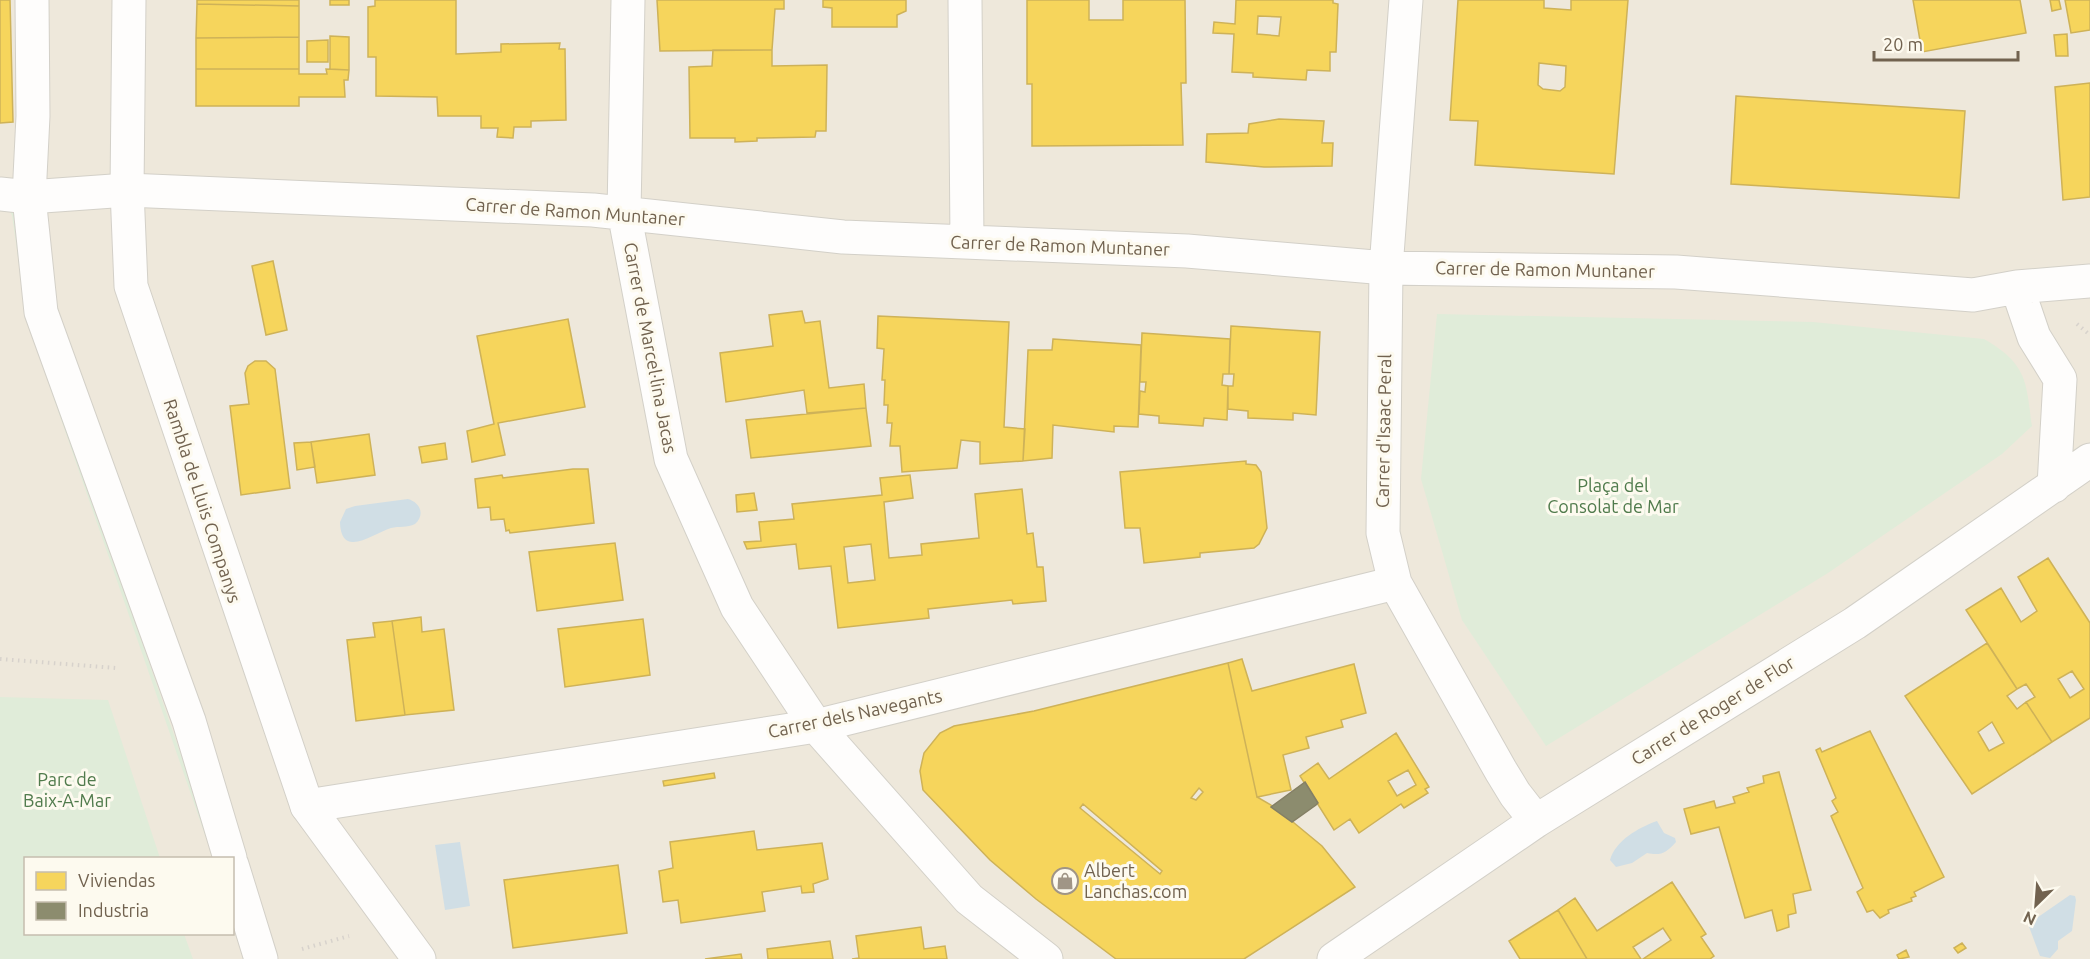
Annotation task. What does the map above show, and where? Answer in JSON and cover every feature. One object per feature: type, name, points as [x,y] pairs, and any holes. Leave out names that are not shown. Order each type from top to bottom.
[{"type":"street","points":[[32,0],[33,116],[14,195],[41,312],[189,721],[231,857]]},
{"type":"street","name":"Rambla de Lluis Companys","points":[[129,0],[127,190],[131,286],[307,806],[419,959]]},
{"type":"street","name":"Carrer de Marcel·lina Jacas","points":[[628,0],[624,212],[671,459],[737,607],[816,726],[969,899],[1046,959]]},
{"type":"street","points":[[966,0],[967,242]]},
{"type":"street","name":"Carrer d'Isaac Peral","points":[[1406,0],[1386,268],[1383,532],[1395,583],[1510,787],[1536,821]]},
{"type":"street","name":"Carrer de Ramon Muntaner","points":[[14,195],[127,190],[624,212],[843,237],[1187,251],[1386,268],[1676,272],[1973,295],[2017,287],[2090,281]]},
{"type":"street","points":[[2017,287],[2034,337],[2060,379],[2054,486]]},
{"type":"street","name":"Carrer de Roger de Flor","points":[[1334,959],[1536,821],[1855,623],[2090,460]]},
{"type":"street","name":"Carrer dels Navegants","points":[[307,806],[816,726],[1395,583]]},
{"type":"street","points":[[234,871],[261,959]]},
{"type":"path","points":[[0,659],[116,668]]},
{"type":"shaded area","points":[[0,0],[2090,0],[2090,959],[0,959]]},
{"type":"shaded area","points":[[408,499],[419,506],[421,513],[415,524],[391,528],[360,541],[346,540],[340,522],[346,509]]},
{"type":"shaded area","points":[[1657,821],[1664,833],[1675,838],[1676,842],[1663,853],[1647,853],[1632,863],[1616,867],[1610,860],[1617,846],[1635,831]]},
{"type":"shaded area","points":[[460,842],[470,906],[445,910],[435,845]]},
{"type":"shaded area","points":[[2070,895],[2075,896],[2076,900],[2072,931],[2058,941],[2058,949],[2050,958],[2040,956],[2028,924]]},
{"type":"green space","points":[[8,209],[14,210],[31,321],[190,781],[213,857],[27,321],[12,215]]},
{"type":"green space","name":"Plaça del Consolat de Mar","points":[[1437,314],[1813,322],[1984,339],[2017,365],[2026,385],[2032,426],[2002,454],[1828,573],[1546,746],[1462,620],[1421,479]]},
{"type":"green space","name":"Parc de Baix-A-Mar","points":[[0,697],[108,700],[160,857],[24,857],[24,935],[184,935],[193,959],[0,959]]},
{"type":"building: Viviendas","points":[[0,0],[10,0],[13,122],[0,123]]},
{"type":"building: Viviendas","points":[[197,0],[299,0],[299,6],[197,4]]},
{"type":"building: Viviendas","points":[[330,0],[349,0],[349,5],[330,5]]},
{"type":"building: Viviendas","points":[[375,0],[456,0],[456,54],[501,52],[501,44],[560,43],[559,49],[565,49],[566,120],[531,121],[531,127],[514,127],[513,138],[497,137],[498,128],[481,128],[481,116],[438,116],[437,97],[376,96],[376,57],[368,57],[368,7],[375,6]]},
{"type":"building: Viviendas","points":[[657,0],[784,0],[784,9],[775,9],[772,50],[660,51]]},
{"type":"building: Viviendas","points":[[823,0],[906,0],[906,11],[897,15],[897,27],[832,27],[832,8],[823,7]]},
{"type":"building: Viviendas","points":[[1027,0],[1089,0],[1089,20],[1123,20],[1123,0],[1185,0],[1186,83],[1181,83],[1183,145],[1032,146],[1032,84],[1027,84]]},
{"type":"building: Viviendas","points":[[1236,0],[1333,0],[1333,3],[1338,4],[1336,52],[1330,52],[1330,71],[1307,70],[1306,80],[1253,77],[1253,73],[1232,72],[1234,34],[1213,33],[1214,22],[1235,24]],"holes":[[[1258,16],[1281,17],[1279,36],[1257,34]]]},
{"type":"building: Viviendas","points":[[1458,0],[1544,0],[1544,8],[1571,10],[1571,0],[1628,0],[1614,174],[1475,165],[1478,121],[1450,120]],"holes":[[[1539,63],[1566,66],[1565,87],[1560,91],[1543,89],[1538,85]]]},
{"type":"building: Viviendas","points":[[1913,0],[2020,0],[2026,33],[1922,52]]},
{"type":"building: Viviendas","points":[[2050,0],[2059,0],[2061,9],[2052,11]]},
{"type":"building: Viviendas","points":[[2065,0],[2090,0],[2090,30],[2071,33]]},
{"type":"building: Viviendas","points":[[197,4],[299,6],[299,37],[196,38]]},
{"type":"building: Viviendas","points":[[2067,34],[2068,56],[2056,56],[2054,35]]},
{"type":"building: Viviendas","points":[[330,36],[349,37],[349,70],[330,69]]},
{"type":"building: Viviendas","points":[[299,37],[299,69],[196,69],[196,38]]},
{"type":"building: Viviendas","points":[[328,40],[328,62],[307,62],[307,41]]},
{"type":"building: Viviendas","points":[[713,50],[772,50],[772,66],[827,65],[826,131],[816,131],[815,137],[757,138],[757,141],[735,142],[735,138],[690,138],[689,67],[712,66]]},
{"type":"building: Viviendas","points":[[196,69],[299,69],[299,74],[327,74],[326,69],[349,70],[348,80],[344,80],[345,97],[299,97],[299,106],[196,106]]},
{"type":"building: Viviendas","points":[[2090,83],[2090,197],[2063,200],[2055,87]]},
{"type":"building: Viviendas","points":[[1736,96],[1965,111],[1959,198],[1731,184]]},
{"type":"building: Viviendas","points":[[1279,119],[1324,121],[1322,143],[1333,143],[1332,166],[1264,167],[1206,162],[1207,134],[1248,133],[1249,124]]},
{"type":"building: Viviendas","points":[[273,261],[287,330],[266,335],[252,266]]},
{"type":"building: Viviendas","points":[[802,311],[805,323],[820,321],[829,388],[864,384],[866,408],[807,413],[804,390],[726,402],[720,353],[773,346],[769,315]]},
{"type":"building: Viviendas","points":[[878,316],[1009,322],[1004,427],[1025,429],[1023,461],[980,464],[980,442],[961,440],[957,468],[902,472],[900,446],[890,446],[892,423],[887,423],[888,405],[884,405],[885,380],[882,380],[884,349],[877,348]]},
{"type":"building: Viviendas","points":[[568,319],[585,407],[498,423],[505,455],[472,462],[467,431],[494,424],[477,336]]},
{"type":"building: Viviendas","points":[[1231,326],[1320,332],[1316,415],[1293,413],[1293,420],[1248,418],[1248,411],[1228,409],[1228,386],[1233,386],[1234,374],[1229,374]]},
{"type":"building: Viviendas","points":[[1142,333],[1230,339],[1229,374],[1223,374],[1222,385],[1228,386],[1227,420],[1204,418],[1203,426],[1159,423],[1159,416],[1139,414],[1140,391],[1145,392],[1146,382],[1140,382]]},
{"type":"building: Viviendas","points":[[1053,339],[1141,345],[1138,427],[1114,426],[1114,432],[1053,425],[1052,458],[1023,461],[1028,350],[1052,350]]},
{"type":"building: Viviendas","points":[[255,361],[266,361],[275,369],[290,488],[241,495],[230,406],[249,404],[245,373],[248,366]]},
{"type":"building: Viviendas","points":[[866,408],[871,446],[751,458],[746,420]]},
{"type":"building: Viviendas","points":[[369,434],[375,475],[317,483],[311,442]]},
{"type":"building: Viviendas","points":[[311,442],[315,467],[297,470],[294,443]]},
{"type":"building: Viviendas","points":[[445,443],[447,459],[422,463],[419,447]]},
{"type":"building: Viviendas","points":[[1246,461],[1246,464],[1256,465],[1261,472],[1267,528],[1259,544],[1254,548],[1200,553],[1200,557],[1144,563],[1140,528],[1125,528],[1120,472]]},
{"type":"building: Viviendas","points":[[588,469],[594,523],[510,533],[509,530],[506,531],[504,519],[491,520],[490,507],[478,508],[475,479],[502,475],[503,478]]},
{"type":"building: Viviendas","points":[[910,475],[913,498],[884,502],[889,558],[922,555],[921,544],[979,538],[975,494],[1022,489],[1027,534],[1033,533],[1037,567],[1043,567],[1046,601],[1013,604],[1012,600],[928,609],[929,618],[838,628],[831,566],[799,569],[796,544],[747,549],[744,542],[761,541],[759,522],[794,519],[792,504],[882,495],[880,478]],"holes":[[[871,544],[875,580],[848,583],[844,547]]]},
{"type":"building: Viviendas","points":[[754,493],[757,510],[737,512],[736,495]]},
{"type":"building: Viviendas","points":[[615,543],[623,600],[537,611],[529,552]]},
{"type":"building: Viviendas","points":[[2048,558],[2090,623],[2090,718],[2052,742],[2026,702],[2035,697],[2026,684],[2017,689],[1966,610],[2001,588],[2021,622],[2037,611],[2018,577]],"holes":[[[2072,671],[2084,689],[2070,698],[2058,679]]]},
{"type":"building: Viviendas","points":[[421,617],[422,632],[444,629],[454,710],[405,715],[392,621]]},
{"type":"building: Viviendas","points":[[643,619],[650,675],[565,687],[558,629]]},
{"type":"building: Viviendas","points":[[392,621],[405,715],[356,721],[347,640],[375,637],[373,623]]},
{"type":"building: Viviendas","points":[[1987,643],[2017,689],[2007,696],[2017,709],[2026,702],[2052,742],[1972,794],[1905,696]],"holes":[[[1992,722],[2004,743],[1989,751],[1978,732]]]},
{"type":"building: Viviendas","points":[[1242,659],[1252,691],[1354,664],[1366,713],[1341,720],[1343,727],[1306,737],[1309,748],[1283,755],[1291,790],[1257,797],[1228,663]]},
{"type":"building: Viviendas","points":[[1228,663],[1257,797],[1276,808],[1322,846],[1355,887],[1244,959],[1116,959],[1036,899],[990,860],[923,790],[920,771],[924,753],[940,733],[954,726],[1034,711]],"holes":[[[1199,788],[1203,792],[1196,800],[1191,798]],[[1083,804],[1162,871],[1160,874],[1080,808]]]},
{"type":"building: Viviendas","points":[[1870,731],[1944,877],[1914,892],[1916,896],[1911,898],[1912,901],[1888,910],[1889,913],[1880,918],[1873,910],[1867,912],[1857,892],[1863,888],[1831,816],[1838,812],[1832,801],[1836,798],[1816,750],[1820,748],[1822,752]]},
{"type":"building: Viviendas","points":[[1396,733],[1429,787],[1425,789],[1428,793],[1404,808],[1401,804],[1359,833],[1350,819],[1334,830],[1300,776],[1318,763],[1329,779]],"holes":[[[1408,770],[1416,785],[1397,796],[1388,781]]]},
{"type":"building: Viviendas","points":[[1779,772],[1811,890],[1793,894],[1796,913],[1788,915],[1789,927],[1777,931],[1772,910],[1745,918],[1719,827],[1691,834],[1684,809],[1714,801],[1716,808],[1735,803],[1733,797],[1749,792],[1747,788],[1764,783],[1763,776]]},
{"type":"building: Viviendas","points":[[714,773],[715,778],[664,786],[663,781]]},
{"type":"building: Viviendas","points":[[754,831],[757,850],[822,843],[828,879],[813,884],[814,892],[802,893],[801,886],[762,892],[765,911],[681,923],[678,900],[663,902],[659,871],[673,868],[670,842]]},
{"type":"building: Viviendas","points":[[618,865],[627,933],[513,948],[504,880]]},
{"type":"building: Viviendas","points":[[1672,882],[1706,934],[1701,937],[1714,956],[1710,959],[1643,959],[1671,940],[1663,928],[1633,947],[1641,959],[1587,959],[1558,910],[1575,898],[1597,931]]},
{"type":"building: Viviendas","points":[[1558,910],[1587,959],[1520,959],[1509,941]]},
{"type":"building: Viviendas","points":[[921,927],[924,949],[945,946],[947,959],[852,959],[859,958],[856,936]]},
{"type":"building: Viviendas","points":[[830,941],[833,959],[768,959],[767,949]]},
{"type":"building: Viviendas","points":[[1962,943],[1966,948],[1958,953],[1954,948]]},
{"type":"building: Viviendas","points":[[1906,950],[1909,957],[1899,959],[1897,955]]},
{"type":"building: Viviendas","points":[[741,954],[742,959],[705,959]]},
{"type":"building: Industria","points":[[1305,782],[1318,803],[1316,805],[1292,822],[1271,807]]},
{"type":"place","name":"Albert Lanchas.com","points":[[1065,881]]}]
